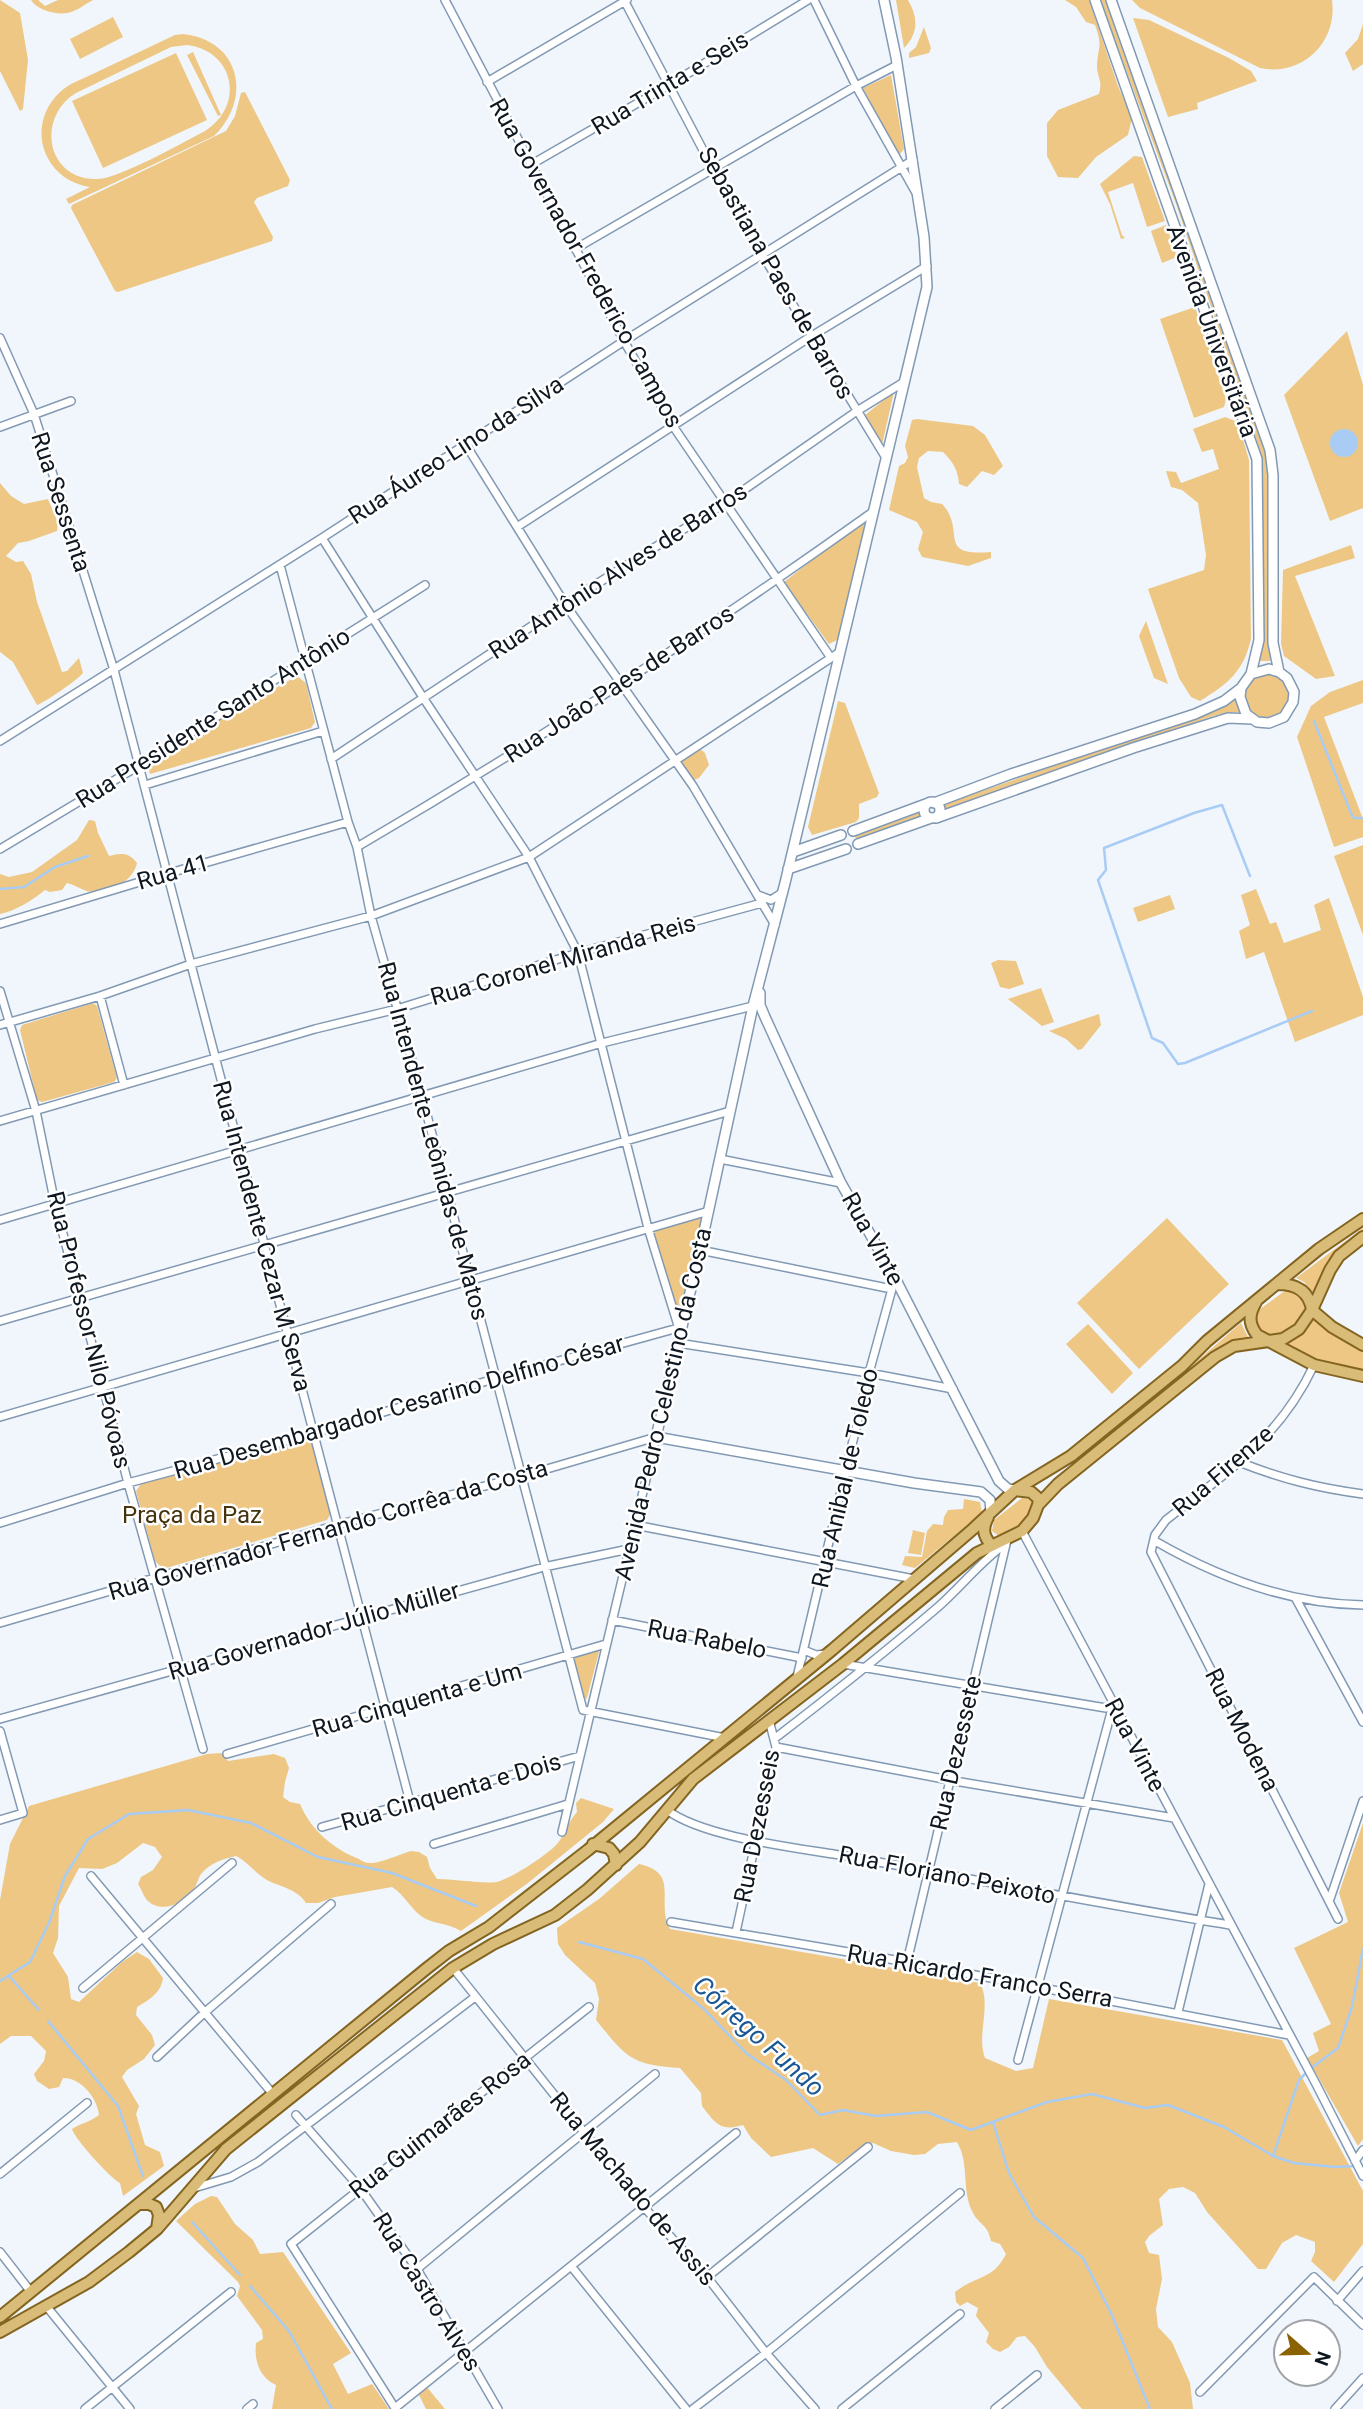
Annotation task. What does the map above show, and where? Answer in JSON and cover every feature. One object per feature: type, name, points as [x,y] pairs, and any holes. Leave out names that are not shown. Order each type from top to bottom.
[{"type":"main road","points":[[0,2317],[426,1969],[449,1951],[489,1927],[725,1738],[1015,1490],[1071,1455],[1182,1366],[1258,1298],[1319,1249],[1363,1219]]},
{"type":"main road","points":[[1038,1505],[1088,1458],[1214,1357],[1234,1346],[1291,1335],[1305,1322],[1339,1256],[1363,1237]]},
{"type":"main road","points":[[1278,1284],[1300,1288],[1310,1300],[1312,1310],[1332,1327],[1363,1346]]},
{"type":"main road","points":[[1258,1298],[1251,1312],[1250,1323],[1257,1335],[1314,1365],[1363,1376]]},
{"type":"main road","points":[[0,2332],[89,2282],[157,2229],[226,2149],[246,2132],[453,1968],[493,1944],[555,1915],[640,1842],[693,1779],[843,1664],[977,1553],[991,1545],[1006,1542],[1022,1531],[1033,1518],[1039,1499],[1031,1492],[1015,1490]]},
{"type":"main road","points":[[991,1512],[984,1527],[986,1538],[991,1545]]},
{"type":"main road","points":[[593,1844],[609,1848],[614,1854],[616,1865]]},
{"type":"main road","points":[[139,2204],[156,2207],[159,2214],[157,2229]]},
{"type":"street","name":"Rua Governador Frederico Campos","points":[[445,0],[624,341],[673,426],[777,580],[836,655]]},
{"type":"street","name":"Rua Trinta e Seis","points":[[532,164],[808,0]]},
{"type":"street","points":[[814,0],[856,86],[918,196]]},
{"type":"street","name":"Avenida Pedro Celestino da Costa","points":[[562,1832],[700,1250],[753,1006],[793,852],[836,655],[927,287],[927,266],[913,160],[884,0]]},
{"type":"street","name":"Avenida Universitária","points":[[853,831],[1011,774],[1195,714],[1224,701],[1241,688],[1251,674],[1259,640],[1257,459],[1095,0]]},
{"type":"street","name":"Avenida Universitária","points":[[858,844],[1228,718],[1269,723],[1284,718],[1290,710],[1294,692],[1287,678],[1279,672],[1273,643],[1273,475],[1270,450],[1111,0]]},
{"type":"street","points":[[487,82],[625,1]]},
{"type":"street","name":"Sebastiana Paes de Barros","points":[[625,1],[713,169],[810,337],[886,458]]},
{"type":"street","points":[[575,249],[856,86],[897,65]]},
{"type":"street","name":"Rua Áureo Lino da Silva","points":[[0,741],[280,565],[624,341],[913,160]]},
{"type":"street","points":[[517,527],[810,337],[927,266]]},
{"type":"street","name":"Rua Sessenta","points":[[0,338],[34,415],[114,670]]},
{"type":"street","name":"Rua Antônio Alves de Barros","points":[[331,759],[565,604],[725,503],[857,411],[904,382]]},
{"type":"street","points":[[0,427],[71,401]]},
{"type":"street","points":[[466,445],[565,604],[693,786],[775,925]]},
{"type":"street","name":"Rua João Paes de Barros","points":[[357,847],[476,777],[623,684],[777,580],[874,510]]},
{"type":"street","points":[[322,538],[529,857],[578,953],[648,1228],[679,1330]]},
{"type":"street","name":"Rua Intendente Leônidas de Matos","points":[[280,565],[323,731],[357,847],[371,916],[523,1476],[568,1657],[583,1710],[590,1712]]},
{"type":"street","name":"Rua Presidente Santo Antônio","points":[[0,849],[140,765],[425,585]]},
{"type":"street","points":[[0,1025],[100,996],[191,964],[371,916],[529,857],[836,655]]},
{"type":"street","points":[[1251,674],[1269,669],[1279,672]]},
{"type":"street","name":"Rua Intendente Cezar M Serva","points":[[114,670],[410,1802]]},
{"type":"street","points":[[1241,688],[1242,706],[1253,719]]},
{"type":"street","points":[[145,785],[323,731]]},
{"type":"street","points":[[930,804],[940,809],[933,818]]},
{"type":"street","name":"Rua 41","points":[[0,924],[348,822]]},
{"type":"street","points":[[793,852],[841,835]]},
{"type":"street","points":[[788,869],[846,849]]},
{"type":"street","points":[[758,895],[771,900],[783,892]]},
{"type":"street","name":"Rua Coronel Miranda Reis","points":[[0,1121],[315,1029],[397,1009],[578,953],[762,903]]},
{"type":"street","name":"Rua Vinte","points":[[761,974],[760,1005],[841,1183],[895,1278],[999,1481],[1008,1489],[1015,1490]]},
{"type":"street","name":"Rua Professor Nilo Póvoas","points":[[0,991],[36,1111],[55,1203],[128,1483],[203,1749]]},
{"type":"street","points":[[100,996],[124,1085]]},
{"type":"street","points":[[0,1220],[602,1043],[753,1006]]},
{"type":"street","points":[[0,1321],[730,1111]]},
{"type":"street","points":[[720,1160],[841,1183]]},
{"type":"street","points":[[0,1417],[709,1211]]},
{"type":"street","points":[[700,1250],[892,1290]]},
{"type":"street","name":"Rua Anibal de Toledo","points":[[797,1677],[869,1373],[895,1278]]},
{"type":"street","name":"Rua Desembargador Cesarino Delfino César","points":[[0,1523],[128,1483],[314,1433],[497,1378],[679,1330]]},
{"type":"street","points":[[678,1343],[953,1389]]},
{"type":"street","name":"Rua Firenze","points":[[1154,1541],[1158,1530],[1167,1520],[1268,1437],[1300,1395],[1314,1365]]},
{"type":"street","points":[[656,1437],[981,1492],[990,1500],[991,1512]]},
{"type":"street","name":"Rua Governador Fernando Corrêa da Costa","points":[[0,1623],[337,1525],[523,1476],[656,1437]]},
{"type":"street","points":[[1239,1462],[1275,1477],[1313,1487],[1363,1493]]},
{"type":"street","points":[[635,1525],[914,1579]]},
{"type":"street","name":"Rua Vinte","points":[[1022,1531],[1363,2176]]},
{"type":"street","points":[[1154,1541],[1233,1580],[1296,1599],[1363,1605]]},
{"type":"street","name":"Rua Modena","points":[[1154,1541],[1151,1552],[1153,1557],[1338,1919]]},
{"type":"street","points":[[775,1743],[951,1595],[1006,1542]]},
{"type":"street","name":"Rua Dezessete","points":[[906,1962],[1006,1542]]},
{"type":"street","name":"Rua Governador Júlio Müller","points":[[0,1719],[544,1567],[629,1549]]},
{"type":"street","points":[[1296,1599],[1363,1723]]},
{"type":"street","name":"Rua Rabelo","points":[[612,1620],[803,1654],[826,1654]]},
{"type":"street","name":"Rua Cinquenta e Um","points":[[227,1754],[606,1644]]},
{"type":"street","points":[[843,1664],[1106,1708],[1113,1705]]},
{"type":"street","points":[[1018,2060],[1113,1705]]},
{"type":"street","points":[[590,1712],[725,1738]]},
{"type":"street","name":"Rua Dezesseis","points":[[736,1932],[775,1743],[769,1720]]},
{"type":"street","points":[[0,1731],[23,1813],[0,1820]]},
{"type":"street","points":[[775,1743],[949,1780],[1174,1818]]},
{"type":"street","name":"Rua Cinquenta e Dois","points":[[322,1827],[580,1756]]},
{"type":"street","points":[[1330,1899],[1363,1801]]},
{"type":"street","points":[[433,1844],[569,1804]]},
{"type":"street","name":"Rua Floriano Peixoto","points":[[667,1810],[689,1824],[755,1840],[1061,1897],[1230,1925]]},
{"type":"street","points":[[83,1988],[232,1863]]},
{"type":"street","points":[[91,1876],[272,2093]]},
{"type":"street","points":[[1178,2012],[1209,1884]]},
{"type":"street","points":[[156,2057],[204,2012],[331,1904]]},
{"type":"street","name":"Rua Ricardo Franco Serra","points":[[671,1922],[906,1962],[1289,2035]]},
{"type":"street","name":"Rua Machado de Assis","points":[[453,1968],[643,2206],[707,2277],[766,2353],[815,2409]]},
{"type":"street","points":[[192,2188],[243,2172],[475,1997]]},
{"type":"street","name":"Rua Guimarães Rosa","points":[[395,2408],[291,2244],[589,2007]]},
{"type":"street","points":[[417,2269],[655,2074]]},
{"type":"street","points":[[0,2174],[87,2103]]},
{"type":"street","name":"Rua Castro Alves","points":[[296,2115],[360,2188],[417,2269],[498,2409]]},
{"type":"street","points":[[395,2408],[736,2133]]},
{"type":"street","points":[[707,2277],[867,2147]]},
{"type":"street","points":[[1356,2162],[1363,2150]]},
{"type":"street","points":[[693,2409],[766,2353],[960,2193]]},
{"type":"street","points":[[0,2252],[31,2292]]},
{"type":"street","points":[[571,2266],[686,2409]]},
{"type":"street","points":[[1337,2301],[1363,2271]]},
{"type":"street","points":[[1200,2392],[1314,2277],[1363,2325]]},
{"type":"street","points":[[85,2409],[231,2292]]},
{"type":"street","points":[[47,2307],[130,2409]]},
{"type":"street","points":[[842,2409],[960,2315]]},
{"type":"street","points":[[995,2409],[1037,2375]]},
{"type":"street","points":[[1335,2409],[1363,2378]]},
{"type":"green space","points":[[0,0],[20,13],[28,60],[23,109],[20,111],[0,71]]},
{"type":"green space","points":[[31,0],[38,0],[45,6],[58,0],[93,0],[74,11],[63,13],[42,9]]},
{"type":"green space","points":[[896,0],[908,0],[915,19],[912,37],[904,48]]},
{"type":"green space","points":[[1065,0],[1089,0],[1118,86],[1132,118],[1128,135],[1096,157],[1078,178],[1058,177],[1047,156],[1047,123],[1058,110],[1099,94],[1099,42],[1095,25],[1086,22],[1076,7]]},
{"type":"green space","points":[[1100,0],[1108,0],[1266,445],[1270,472],[1270,661],[1259,661],[1264,640],[1262,456],[1176,204]]},
{"type":"green space","points":[[1132,0],[1332,0],[1332,15],[1323,42],[1303,62],[1290,67],[1260,68],[1140,8]]},
{"type":"green space","points":[[113,17],[123,37],[80,59],[70,39]]},
{"type":"green space","points":[[1133,18],[1149,20],[1229,58],[1251,71],[1257,81],[1197,103],[1198,109],[1168,117]]},
{"type":"green space","points":[[1363,24],[1363,64],[1353,71],[1345,53],[1358,39]]},
{"type":"green space","points":[[924,27],[931,48],[929,53],[909,58],[909,53],[916,47]]},
{"type":"green space","points":[[183,34],[202,39],[217,47],[228,59],[234,73],[236,89],[234,105],[226,121],[214,136],[69,204],[66,199],[90,187],[63,176],[45,152],[43,121],[53,99],[72,84],[175,35]],"holes":[[[187,45],[203,49],[216,57],[229,81],[230,94],[226,108],[218,120],[205,131],[121,173],[98,179],[81,177],[67,170],[52,146],[51,132],[55,117],[63,104],[76,93],[171,47]]]},
{"type":"green space","points":[[193,52],[221,115],[218,116],[187,55]]},
{"type":"green space","points":[[176,53],[207,120],[103,168],[72,101]]},
{"type":"green space","points":[[891,75],[904,149],[900,154],[863,88]]},
{"type":"green space","points":[[245,92],[290,180],[288,186],[257,198],[254,202],[273,237],[272,241],[115,291],[71,208],[72,205],[226,131],[235,116],[241,93]]},
{"type":"green space","points":[[1134,156],[1142,157],[1165,221],[1147,227],[1133,183],[1108,192],[1125,238],[1121,239],[1110,204],[1100,184]]},
{"type":"green space","points":[[1166,225],[1177,257],[1162,263],[1151,231]]},
{"type":"green space","points":[[1195,307],[1226,399],[1224,407],[1194,418],[1160,319]]},
{"type":"green space","points":[[1347,331],[1363,385],[1363,508],[1330,521],[1284,395]]},
{"type":"green space","points":[[894,392],[882,445],[865,415]]},
{"type":"green space","points":[[1225,417],[1238,422],[1249,460],[1251,639],[1248,651],[1233,676],[1200,701],[1191,697],[1179,678],[1148,589],[1204,570],[1206,555],[1198,503],[1182,490],[1171,487],[1166,471],[1176,472],[1181,483],[1219,469],[1213,449],[1202,452],[1193,429]]},
{"type":"green space","points":[[912,420],[973,426],[985,435],[1003,466],[994,475],[982,471],[967,487],[959,484],[954,466],[943,452],[928,451],[919,458],[917,467],[924,498],[942,504],[949,514],[957,546],[974,552],[991,552],[991,558],[968,566],[922,557],[918,549],[923,532],[917,522],[889,510],[899,466],[905,463],[908,457],[905,446]]},
{"type":"green space","points":[[0,483],[11,496],[24,504],[48,499],[58,523],[57,531],[18,543],[6,556],[16,562],[23,561],[31,574],[37,602],[62,672],[67,671],[79,658],[83,673],[37,705],[13,662],[0,652]]},
{"type":"green space","points":[[864,520],[866,524],[839,639],[829,644],[784,582]]},
{"type":"green space","points":[[1351,545],[1355,558],[1295,576],[1335,676],[1316,679],[1284,656],[1281,644],[1283,570]]},
{"type":"green space","points":[[1146,621],[1168,684],[1154,678],[1139,636]]},
{"type":"green space","points":[[1267,674],[1283,680],[1289,696],[1283,712],[1267,718],[1251,712],[1245,696],[1251,680]]},
{"type":"green space","points":[[297,676],[306,683],[315,722],[311,728],[150,774],[147,765],[155,757]]},
{"type":"green space","points":[[1363,680],[1363,703],[1324,717],[1363,819],[1363,837],[1334,847],[1297,737],[1311,706],[1330,692]]},
{"type":"green space","points":[[1237,697],[1241,712],[1213,716],[948,810],[944,807],[945,804],[1206,713]]},
{"type":"green space","points":[[838,701],[845,703],[879,793],[877,797],[859,804],[859,818],[856,822],[812,835],[808,827]]},
{"type":"green space","points":[[699,748],[705,753],[709,765],[699,778],[694,780],[681,765],[681,761]]},
{"type":"green space","points":[[919,813],[922,817],[857,841],[855,836]]},
{"type":"green space","points":[[89,820],[95,821],[109,856],[124,854],[137,863],[131,875],[120,885],[101,892],[87,891],[67,883],[62,890],[45,890],[24,905],[0,914],[0,874],[9,877],[32,872],[77,840]]},
{"type":"green space","points":[[1363,845],[1363,935],[1334,856]]},
{"type":"green space","points":[[1256,889],[1270,924],[1276,922],[1284,943],[1321,930],[1314,905],[1329,898],[1363,997],[1363,1015],[1295,1042],[1264,952],[1246,959],[1239,931],[1250,925],[1241,895]]},
{"type":"green space","points":[[1170,895],[1175,909],[1138,922],[1133,908]]},
{"type":"green space","points":[[998,960],[1016,961],[1024,984],[1009,989],[1000,987],[991,963]]},
{"type":"green space","points":[[1041,988],[1054,1022],[1042,1026],[1008,999]]},
{"type":"green space","points":[[93,1003],[97,1006],[117,1078],[114,1082],[42,1102],[37,1100],[20,1030],[22,1025]]},
{"type":"green space","points":[[1099,1014],[1101,1025],[1082,1049],[1078,1050],[1066,1039],[1049,1031]]},
{"type":"green space","points":[[705,1216],[680,1329],[654,1231]]},
{"type":"green space","points":[[1167,1218],[1229,1284],[1139,1369],[1077,1303]]},
{"type":"green space","points":[[1363,1228],[1363,1232],[1326,1265],[1314,1294],[1304,1282],[1296,1278]]},
{"type":"green space","points":[[1286,1290],[1298,1294],[1304,1300],[1305,1307],[1296,1322],[1270,1337],[1257,1328],[1254,1317],[1256,1312]]},
{"type":"green space","points":[[1314,1314],[1341,1338],[1363,1351],[1363,1372],[1325,1363],[1283,1344],[1302,1333]]},
{"type":"green space","points":[[1241,1323],[1249,1339],[1216,1350],[1174,1381]]},
{"type":"green space","points":[[1088,1324],[1133,1373],[1112,1394],[1066,1344]]},
{"type":"green space","name":"Praça da Paz","points":[[306,1440],[312,1444],[331,1513],[327,1520],[163,1569],[155,1561],[136,1491],[141,1484]]},
{"type":"green space","points":[[1022,1498],[1032,1502],[1031,1514],[1012,1531],[999,1536],[992,1531],[994,1520]]},
{"type":"green space","points":[[964,1499],[980,1502],[982,1513],[915,1568],[902,1565],[905,1556],[922,1557],[927,1531],[933,1524],[943,1525],[948,1510],[963,1509]]},
{"type":"green space","points":[[913,1530],[925,1533],[921,1555],[908,1553]]},
{"type":"green space","points":[[600,1648],[587,1698],[584,1700],[571,1657]]},
{"type":"green space","points":[[221,1753],[228,1761],[274,1754],[285,1758],[289,1768],[283,1797],[300,1804],[310,1822],[332,1844],[368,1863],[411,1851],[419,1852],[427,1857],[437,1879],[492,1882],[503,1880],[529,1866],[557,1844],[577,1812],[576,1803],[581,1798],[614,1809],[603,1822],[528,1883],[461,1931],[424,1918],[392,1887],[335,1897],[318,1903],[306,1903],[298,1894],[267,1880],[236,1856],[208,1867],[190,1894],[178,1903],[165,1907],[152,1904],[146,1899],[138,1884],[141,1877],[153,1870],[162,1857],[155,1847],[143,1843],[117,1863],[102,1869],[79,1868],[59,1906],[58,1938],[53,1953],[68,1977],[71,1999],[79,2002],[122,1962],[137,1952],[149,1959],[163,1978],[157,1992],[137,2007],[136,2015],[152,2035],[155,2045],[144,2059],[127,2070],[122,2077],[139,2106],[136,2114],[145,2145],[160,2152],[164,2166],[123,2196],[120,2183],[93,2158],[72,2129],[99,2115],[98,2108],[87,2090],[70,2079],[63,2078],[59,2087],[49,2089],[37,2081],[34,2074],[44,2061],[46,2051],[31,2036],[11,2036],[0,2044],[0,1900],[10,1844],[29,1806],[207,1754]]},
{"type":"green space","points":[[1363,1823],[1363,2139],[1358,2146],[1307,2058],[1319,2051],[1313,2033],[1331,2024],[1294,1948],[1348,1922],[1339,1893]]},
{"type":"green space","points":[[639,1864],[652,1868],[663,1881],[666,1919],[670,1929],[980,1983],[985,2001],[982,2040],[985,2058],[1016,2071],[1033,2068],[1049,1999],[1282,2040],[1363,2191],[1363,2244],[1334,2282],[1311,2261],[1315,2242],[1296,2235],[1282,2243],[1266,2269],[1258,2269],[1207,2212],[1195,2193],[1183,2187],[1169,2189],[1159,2199],[1163,2225],[1145,2242],[1149,2253],[1159,2255],[1162,2279],[1156,2309],[1158,2327],[1172,2342],[1190,2383],[1193,2409],[1082,2409],[1025,2336],[1017,2337],[1009,2347],[1000,2352],[993,2349],[986,2342],[989,2333],[976,2316],[978,2308],[967,2302],[960,2306],[956,2302],[955,2292],[996,2269],[1006,2254],[1000,2244],[991,2241],[969,2205],[963,2159],[957,2142],[938,2144],[925,2154],[914,2155],[891,2151],[873,2143],[864,2145],[838,2164],[813,2148],[771,2157],[751,2138],[743,2125],[723,2127],[715,2121],[702,2106],[701,2093],[680,2068],[650,2064],[631,2057],[596,2020],[599,1999],[595,1983],[565,1955],[558,1944],[557,1928],[599,1899]]},
{"type":"green space","points":[[211,2196],[217,2197],[235,2224],[253,2240],[260,2254],[283,2252],[351,2353],[333,2364],[348,2394],[372,2384],[389,2409],[272,2409],[276,2385],[262,2373],[256,2356],[256,2343],[263,2339],[262,2330],[237,2296],[240,2286],[238,2282],[176,2221],[195,2204]]},
{"type":"green space","points":[[426,2386],[445,2409],[426,2409],[418,2393]]},
{"type":"water","points":[[1344,429],[1354,433],[1358,443],[1354,453],[1344,457],[1334,453],[1330,443],[1334,433]]},
{"type":"waterway","points":[[1314,721],[1351,813],[1354,818],[1363,818]]},
{"type":"waterway","points":[[1250,876],[1222,805],[1104,848],[1106,870],[1098,880],[1152,1038],[1163,1043],[1178,1064],[1185,1063],[1312,1011]]},
{"type":"waterway","points":[[0,889],[24,887],[55,867],[88,856]]},
{"type":"waterway","name":"Córrego Fundo","points":[[0,1981],[30,1962],[49,1923],[65,1876],[88,1839],[129,1814],[188,1810],[251,1823],[318,1857],[392,1873],[476,1906]]},
{"type":"waterway","name":"Córrego Fundo","points":[[579,1942],[643,1959],[704,2009],[746,2053],[786,2080],[820,2115],[843,2110],[876,2116],[927,2112],[971,2130],[1047,2102],[1092,2094],[1145,2108],[1168,2105],[1224,2127],[1273,2156],[1294,2163],[1355,2166]]},
{"type":"waterway","points":[[1273,2156],[1299,2080],[1338,2048],[1352,2007],[1363,1949]]},
{"type":"waterway","points":[[9,1976],[39,2010]]},
{"type":"waterway","points":[[48,2021],[118,2106],[143,2176]]},
{"type":"waterway","points":[[993,2122],[1009,2173],[1034,2217],[1083,2258],[1111,2313],[1150,2409]]},
{"type":"waterway","points":[[192,2222],[240,2275]]},
{"type":"waterway","points":[[250,2286],[289,2331],[332,2409]]}]
